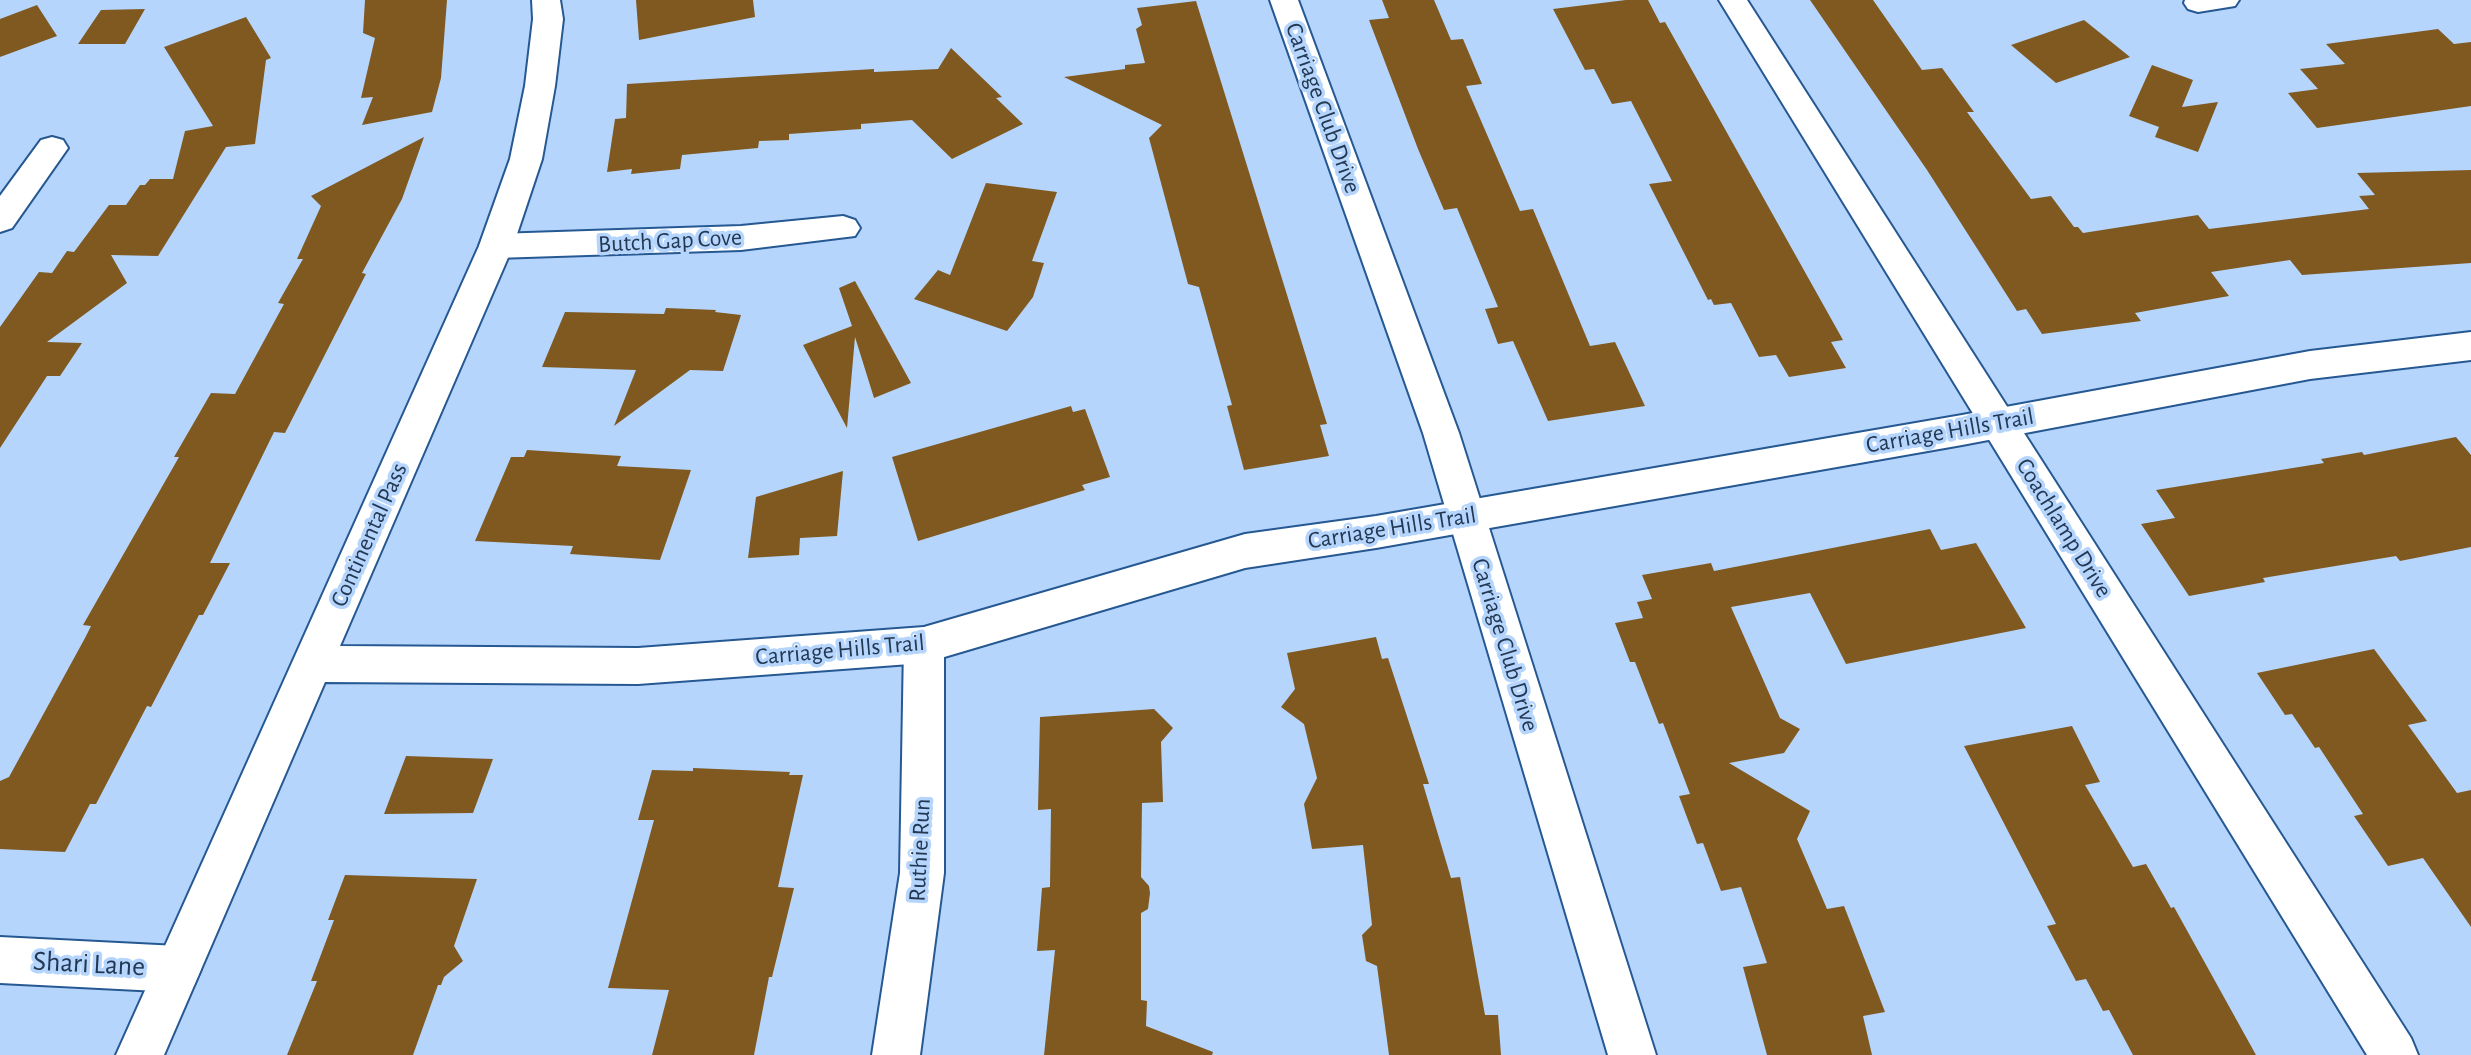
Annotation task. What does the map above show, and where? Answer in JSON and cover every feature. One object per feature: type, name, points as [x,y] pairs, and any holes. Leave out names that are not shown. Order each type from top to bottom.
[{"type":"street","name":"Continental Pass","points":[[140,1055],[496,246],[526,159],[540,86],[548,19],[546,0]]},
{"type":"street","name":"Carriage Club Drive","points":[[1284,0],[1441,433],[1632,1055]]},
{"type":"street","name":"Coachlamp Drive","points":[[1733,0],[2394,1055]]},
{"type":"street","points":[[0,220],[52,148]]},
{"type":"street","name":"Butch Gap Cove","points":[[496,246],[741,239],[843,228]]},
{"type":"street","name":"Carriage Hills Trail","points":[[313,664],[638,666],[924,645],[1245,551],[1465,516],[1998,423],[2310,365],[2471,346]]},
{"type":"street","name":"Ruthie Run","points":[[896,1055],[922,873],[924,645]]},
{"type":"street","name":"Shari Lane","points":[[0,960],[178,969]]},
{"type":"building","points":[[365,0],[447,0],[441,78],[432,112],[362,125],[373,97],[361,98],[375,38],[363,33]]},
{"type":"building","points":[[636,0],[753,0],[755,17],[639,40]]},
{"type":"building","points":[[1382,0],[1434,0],[1451,40],[1463,39],[1482,84],[1466,86],[1520,211],[1533,209],[1590,346],[1615,342],[1645,406],[1548,421],[1513,341],[1498,344],[1485,309],[1498,307],[1457,208],[1444,210],[1369,20],[1389,18]]},
{"type":"building","points":[[1648,0],[1660,23],[1665,22],[1843,340],[1831,342],[1846,368],[1789,377],[1776,355],[1759,357],[1731,303],[1714,305],[1711,299],[1708,300],[1649,184],[1672,181],[1631,101],[1612,104],[1594,69],[1585,70],[1553,9]]},
{"type":"building","points":[[1810,0],[1873,0],[1922,70],[1942,68],[1974,112],[1967,112],[2031,199],[2051,196],[2074,227],[2078,227],[2083,233],[2198,215],[2209,229],[2369,209],[2359,196],[2375,195],[2357,173],[2471,170],[2471,263],[2302,275],[2290,260],[2211,272],[2229,296],[2135,313],[2141,321],[2042,334],[2026,309],[2017,311],[1927,170]]},
{"type":"building","points":[[1196,1],[1327,424],[1320,425],[1329,456],[1244,470],[1227,406],[1232,405],[1199,287],[1188,284],[1149,138],[1162,125],[1064,77],[1125,69],[1125,65],[1145,63],[1136,29],[1142,25],[1137,8]]},
{"type":"building","points":[[37,5],[57,36],[0,57],[0,19]]},
{"type":"building","points":[[145,9],[125,44],[78,44],[101,10]]},
{"type":"building","points":[[246,17],[271,58],[266,60],[255,144],[226,147],[158,256],[111,255],[127,283],[47,342],[82,343],[60,376],[47,376],[0,448],[0,327],[39,272],[52,273],[67,251],[74,252],[109,205],[126,205],[140,185],[145,185],[150,179],[173,179],[185,131],[213,126],[164,47]]},
{"type":"building","points":[[2084,20],[2130,57],[2056,83],[2011,45]]},
{"type":"building","points":[[2438,29],[2454,44],[2471,42],[2471,106],[2317,128],[2288,93],[2318,89],[2300,69],[2345,64],[2326,44]]},
{"type":"building","points":[[951,48],[1002,97],[996,98],[1023,124],[952,159],[912,120],[861,124],[861,129],[789,134],[789,140],[759,141],[758,148],[682,155],[680,169],[631,174],[632,169],[607,172],[615,119],[626,118],[627,84],[874,69],[874,72],[938,69]]},
{"type":"building","points":[[2152,65],[2193,80],[2182,107],[2218,102],[2198,152],[2155,137],[2159,127],[2129,116]]},
{"type":"building","points":[[424,137],[402,199],[362,273],[366,274],[285,433],[274,432],[210,563],[230,563],[203,615],[199,615],[151,707],[147,706],[96,804],[90,804],[65,852],[0,849],[0,781],[9,777],[85,638],[91,626],[83,625],[179,457],[174,457],[211,393],[235,394],[284,304],[278,303],[303,259],[297,259],[321,206],[311,196]]},
{"type":"building","points":[[986,183],[1057,192],[1032,261],[1044,263],[1033,297],[1007,331],[914,299],[938,270],[950,275]]},
{"type":"building","points":[[855,281],[911,383],[874,398],[855,337],[847,428],[803,345],[852,326],[839,288]]},
{"type":"building","points":[[666,308],[716,310],[715,312],[741,315],[723,371],[690,370],[614,426],[636,370],[542,367],[565,312],[664,314]]},
{"type":"building","points":[[1071,406],[1073,412],[1085,409],[1110,477],[1082,485],[1085,490],[918,541],[892,457]]},
{"type":"building","points":[[2456,437],[2471,455],[2471,547],[2400,561],[2396,556],[2263,578],[2265,582],[2189,596],[2141,524],[2175,518],[2156,490],[2324,463],[2321,459],[2362,452],[2364,455]]},
{"type":"building","points":[[527,450],[621,456],[617,466],[691,470],[660,560],[570,554],[573,546],[475,541],[511,457],[524,457]]},
{"type":"building","points":[[843,471],[837,536],[800,538],[799,555],[748,558],[756,497]]},
{"type":"building","points":[[1930,529],[1941,550],[1976,543],[2026,628],[1846,664],[1810,593],[1731,607],[1780,718],[1800,729],[1784,753],[1729,763],[1810,811],[1797,839],[1827,909],[1844,906],[1885,1012],[1863,1016],[1872,1055],[1767,1055],[1743,967],[1767,963],[1741,887],[1721,891],[1703,843],[1697,844],[1679,796],[1690,794],[1663,723],[1659,724],[1635,662],[1630,662],[1615,623],[1643,618],[1637,602],[1652,599],[1642,575],[1711,563],[1714,571]]},
{"type":"building","points":[[1376,637],[1382,659],[1388,658],[1429,784],[1423,784],[1451,878],[1460,877],[1485,1015],[1498,1015],[1501,1055],[1389,1055],[1377,966],[1366,961],[1362,935],[1372,925],[1363,845],[1312,849],[1304,804],[1317,778],[1304,724],[1281,707],[1295,689],[1287,653]]},
{"type":"building","points":[[2374,649],[2427,721],[2408,725],[2457,793],[2471,790],[2471,927],[2423,858],[2388,866],[2354,816],[2363,814],[2319,747],[2315,748],[2292,714],[2285,715],[2257,673]]},
{"type":"building","points":[[1154,709],[1173,728],[1161,742],[1163,802],[1142,803],[1141,877],[1149,886],[1150,893],[1148,909],[1141,913],[1141,1000],[1147,1001],[1146,1026],[1213,1052],[1212,1055],[1044,1055],[1055,950],[1037,951],[1042,888],[1050,887],[1051,809],[1038,810],[1040,717]]},
{"type":"building","points":[[2072,726],[2100,782],[2085,785],[2133,867],[2146,864],[2171,908],[2174,907],[2256,1055],[2133,1055],[2109,1010],[2103,1011],[2086,979],[2076,981],[2047,926],[2056,924],[1964,746]]},
{"type":"building","points":[[406,756],[493,759],[473,813],[384,814]]},
{"type":"building","points":[[693,768],[790,772],[789,775],[803,775],[778,887],[794,888],[772,977],[769,977],[754,1055],[652,1055],[669,990],[608,988],[654,820],[638,820],[652,770],[693,771]]},
{"type":"building","points":[[345,875],[477,879],[454,946],[463,961],[438,985],[413,1055],[287,1055],[317,981],[311,981],[334,920],[328,920]]}]
